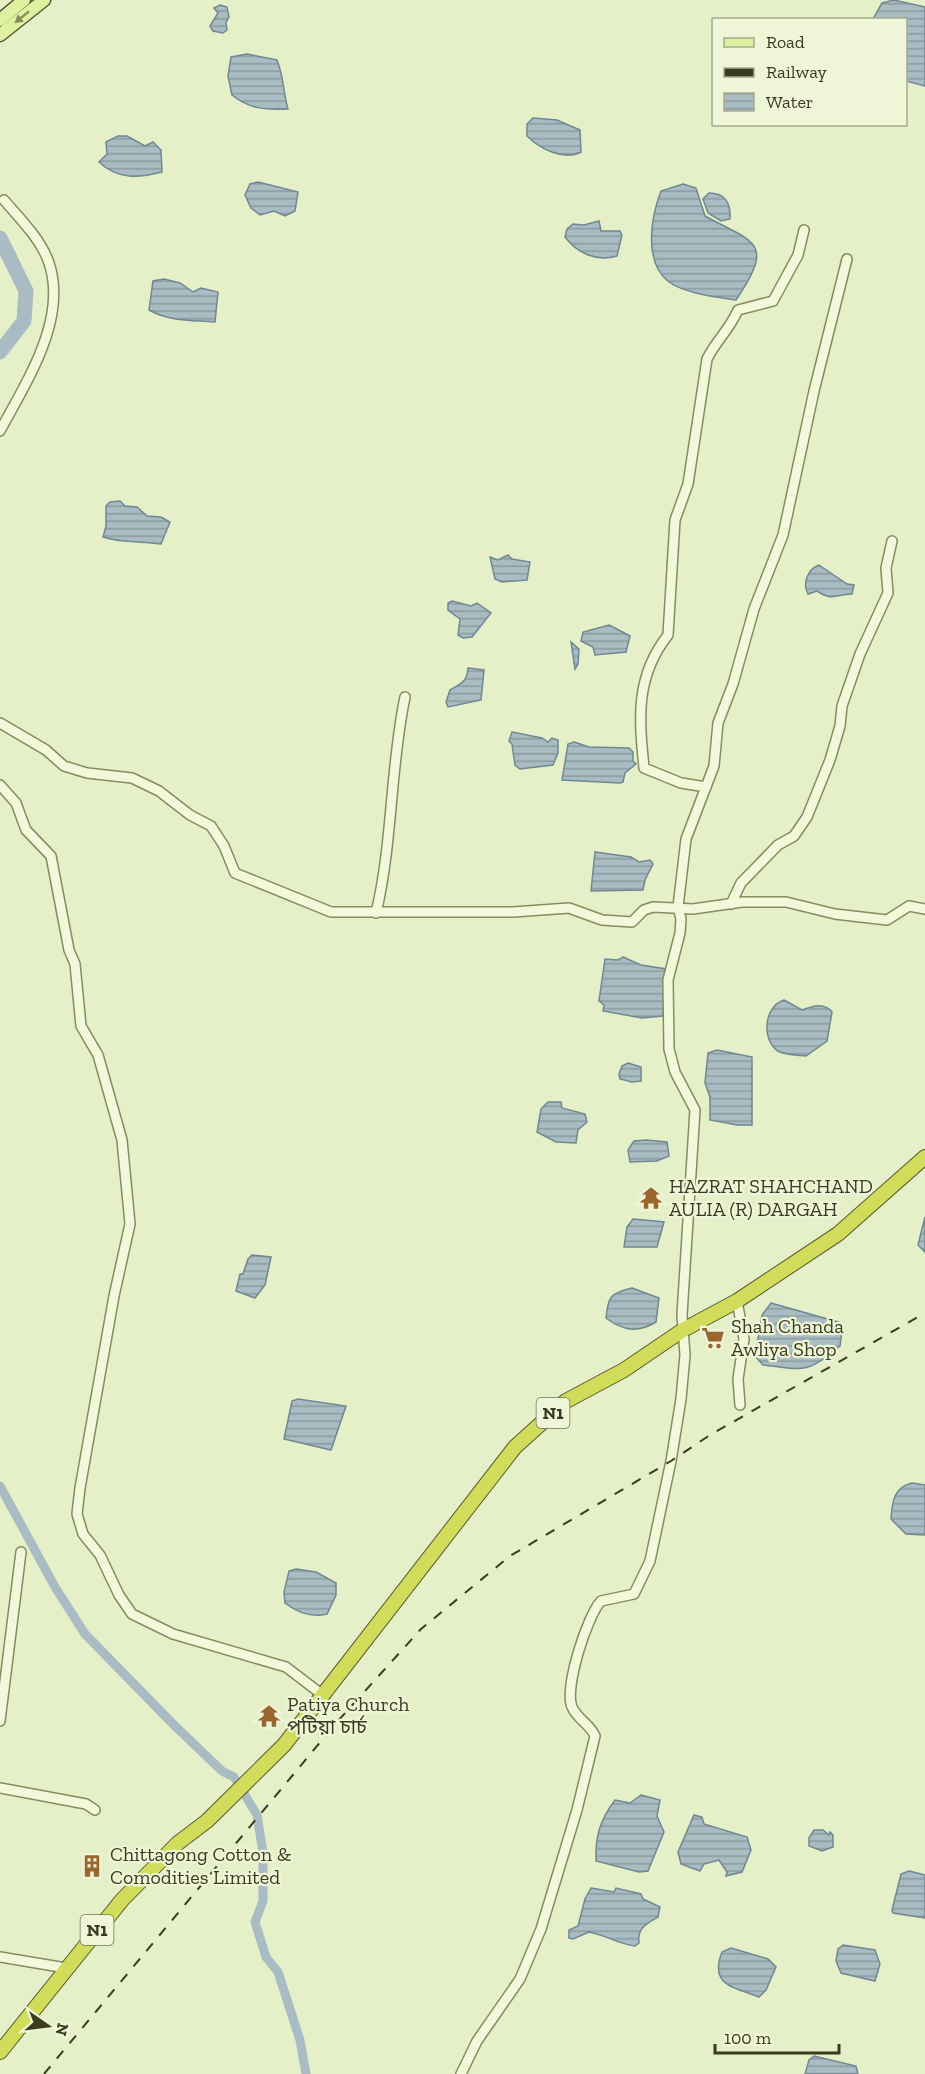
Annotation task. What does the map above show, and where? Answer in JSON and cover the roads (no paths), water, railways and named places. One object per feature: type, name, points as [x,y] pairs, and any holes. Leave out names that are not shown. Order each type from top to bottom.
[{"type":"highway","name":"N1","points":[[0,2052],[122,1900],[178,1843],[207,1821],[267,1763],[324,1696],[515,1447],[566,1401],[624,1370],[683,1330],[737,1302],[838,1234],[925,1158]]},
{"type":"main road","points":[[0,20],[24,0]]},
{"type":"main road","points":[[0,35],[44,0]]},
{"type":"street","points":[[0,431],[30,375],[55,301],[49,264],[39,243],[4,200]]},
{"type":"street","points":[[706,788],[681,783],[644,768],[641,689],[657,649],[668,635],[675,520],[688,484],[707,359],[715,343],[728,332],[738,310],[773,301],[798,255],[804,230]]},
{"type":"street","points":[[461,2074],[477,2042],[520,1979],[541,1929],[559,1874],[596,1736],[573,1710],[570,1698],[573,1674],[597,1605],[605,1599],[634,1594],[650,1561],[671,1461],[685,1355],[682,1316],[695,1110],[675,1072],[669,1049],[668,980],[680,933],[681,919],[678,907],[686,839],[714,766],[718,723],[733,684],[754,609],[783,535],[819,368],[847,259]]},
{"type":"street","points":[[731,904],[741,883],[778,845],[794,836],[807,817],[830,759],[840,726],[842,706],[860,654],[888,593],[886,568],[892,541]]},
{"type":"street","points":[[376,913],[383,884],[391,821],[396,768],[394,752],[405,697]]},
{"type":"street","points":[[0,723],[46,750],[64,766],[87,773],[132,778],[159,791],[190,816],[211,826],[224,846],[235,873],[331,912],[513,912],[569,908],[602,920],[632,922],[644,910],[653,907],[693,909],[731,904],[786,902],[835,914],[887,920],[909,906],[925,909]]},
{"type":"street","points":[[0,785],[16,803],[27,830],[51,856],[69,950],[75,964],[81,1026],[98,1055],[108,1086],[122,1140],[127,1181],[130,1224],[114,1296],[80,1488],[77,1514],[82,1534],[100,1555],[119,1595],[132,1614],[173,1634],[286,1667],[324,1696]]},
{"type":"street","points":[[737,1302],[744,1339],[738,1378],[740,1405]]},
{"type":"street","points":[[0,1721],[21,1552]]},
{"type":"street","points":[[0,1788],[86,1804],[95,1810]]},
{"type":"street","points":[[0,1957],[66,1968]]},
{"type":"water","points":[[894,0],[925,7],[925,86],[907,81],[907,18],[874,18],[882,3]]},
{"type":"water","points":[[220,5],[227,7],[229,17],[226,22],[227,30],[223,33],[213,31],[210,26],[218,13],[214,8]]},
{"type":"water","points":[[247,54],[277,60],[288,109],[258,108],[232,95],[228,76],[231,57]]},
{"type":"water","points":[[533,118],[557,120],[580,130],[581,152],[560,154],[539,145],[527,136],[527,124]]},
{"type":"water","points":[[118,136],[127,136],[145,146],[153,142],[161,150],[162,172],[145,176],[129,176],[106,168],[99,162],[107,154],[106,142]]},
{"type":"water","points":[[258,182],[298,192],[295,211],[285,216],[274,211],[260,215],[251,208],[245,195],[250,184]]},
{"type":"water","points":[[683,184],[696,188],[705,216],[736,232],[754,246],[757,255],[755,266],[736,300],[702,294],[676,286],[669,282],[655,263],[652,251],[652,226],[661,191]]},
{"type":"water","points":[[709,193],[715,193],[726,200],[730,219],[721,221],[708,213],[703,199]]},
{"type":"water","points":[[599,221],[601,231],[620,231],[622,235],[617,256],[602,258],[588,255],[575,248],[565,237],[567,229],[573,224],[584,225]]},
{"type":"water","points":[[164,279],[180,283],[193,292],[201,288],[218,292],[215,322],[173,319],[149,310],[153,281]]},
{"type":"water","points":[[120,501],[125,506],[137,507],[147,516],[161,517],[170,522],[161,544],[103,537],[106,526],[106,506],[110,502]]},
{"type":"water","points":[[508,555],[512,559],[530,562],[527,580],[502,582],[495,579],[490,557],[498,560]]},
{"type":"water","points":[[819,565],[847,584],[854,585],[852,594],[831,597],[817,591],[808,594],[807,577]]},
{"type":"water","points":[[452,601],[471,606],[477,603],[491,613],[472,637],[463,638],[458,635],[460,619],[448,610],[448,603]]},
{"type":"water","points":[[609,625],[630,636],[626,652],[595,655],[593,647],[581,641],[583,632]]},
{"type":"water","points":[[571,642],[579,649],[578,664],[575,669]]},
{"type":"water","points":[[468,668],[484,670],[481,700],[448,707],[446,702],[450,690],[465,680]]},
{"type":"water","points":[[512,732],[542,738],[548,742],[552,738],[558,740],[558,753],[553,765],[520,769],[515,765],[512,744],[509,741]]},
{"type":"water","points":[[574,742],[589,747],[629,748],[633,752],[633,761],[636,764],[625,773],[623,782],[620,783],[562,780],[568,744]]},
{"type":"water","points":[[595,852],[631,857],[639,862],[650,860],[653,864],[643,890],[591,891]]},
{"type":"water","points":[[623,957],[641,965],[666,969],[663,1016],[642,1018],[603,1011],[604,1005],[599,1001],[605,959],[618,960]]},
{"type":"water","points":[[784,1000],[802,1010],[822,1006],[832,1012],[827,1041],[806,1056],[778,1051],[769,1039],[767,1024],[769,1016],[777,1003]]},
{"type":"water","points":[[717,1050],[752,1057],[752,1125],[710,1120],[710,1097],[705,1083],[708,1053]]},
{"type":"water","points":[[628,1063],[641,1067],[641,1081],[632,1082],[620,1079],[622,1066]]},
{"type":"water","points":[[548,1102],[561,1102],[562,1108],[585,1114],[587,1122],[578,1130],[576,1143],[556,1142],[537,1132],[541,1109]]},
{"type":"water","points":[[634,1141],[667,1142],[669,1156],[657,1161],[630,1162],[628,1150]]},
{"type":"water","points":[[925,1217],[925,1252],[918,1245]]},
{"type":"water","points":[[633,1219],[664,1222],[657,1247],[624,1247],[627,1227]]},
{"type":"water","points":[[252,1255],[271,1257],[265,1285],[255,1298],[236,1291],[240,1274],[243,1274],[248,1259]]},
{"type":"water","points":[[632,1288],[659,1298],[656,1322],[649,1326],[637,1329],[625,1328],[606,1318],[612,1297]]},
{"type":"water","points":[[771,1303],[838,1322],[842,1330],[840,1346],[812,1366],[804,1368],[763,1365],[755,1356],[762,1315]]},
{"type":"water","points":[[298,1399],[346,1406],[331,1450],[284,1439],[292,1401]]},
{"type":"water","points":[[912,1483],[925,1485],[925,1535],[906,1534],[891,1519],[895,1496],[901,1488]]},
{"type":"water","points":[[296,1569],[316,1572],[336,1583],[336,1595],[327,1614],[305,1614],[285,1603],[284,1592],[289,1571]]},
{"type":"water","points":[[641,1795],[660,1800],[657,1816],[664,1832],[648,1871],[639,1872],[596,1861],[596,1844],[602,1822],[610,1807],[615,1800],[630,1803]]},
{"type":"water","points":[[694,1815],[702,1817],[704,1824],[747,1837],[751,1850],[742,1872],[726,1876],[727,1872],[719,1860],[704,1864],[700,1871],[681,1864],[678,1852]]},
{"type":"water","points":[[814,1830],[823,1830],[829,1835],[830,1832],[833,1835],[833,1847],[822,1851],[809,1846],[809,1838]]},
{"type":"water","points":[[909,1871],[925,1875],[925,1918],[893,1913],[901,1874]]},
{"type":"water","points":[[591,1888],[614,1892],[616,1888],[641,1894],[643,1899],[660,1907],[658,1917],[643,1927],[639,1934],[639,1943],[635,1946],[589,1932],[573,1939],[569,1938],[569,1930],[578,1926],[585,1899]]},
{"type":"water","points":[[843,1945],[875,1950],[880,1964],[875,1981],[841,1973],[836,1961],[838,1949]]},
{"type":"water","points":[[731,1948],[768,1959],[776,1967],[766,1990],[759,1997],[732,1987],[721,1978],[719,1963],[722,1952]]},
{"type":"water","points":[[814,2056],[856,2066],[858,2074],[805,2074],[809,2060]]},
{"type":"waterway","points":[[0,238],[26,291],[24,321],[0,352]]},
{"type":"waterway","points":[[0,1486],[55,1587],[85,1634],[174,1725],[222,1771],[234,1777],[257,1815],[263,1853],[263,1901],[255,1922],[266,1957],[278,1972],[300,2040],[306,2074]]},
{"type":"railway","points":[[44,2074],[337,1722],[421,1629],[510,1556],[671,1461],[710,1435],[925,1313]]},
{"type":"place","name":"HAZRAT SHAHCHAND AULIA (R) DARGAH","points":[[651,1198]]},
{"type":"place","name":"Shah Chanda Awliya Shop","points":[[713,1338]]},
{"type":"place","name":"Patiya Church পটিয়া চার্চ","points":[[269,1716]]},
{"type":"place","name":"Chittagong Cotton & Comodities Limited","points":[[92,1866]]}]
